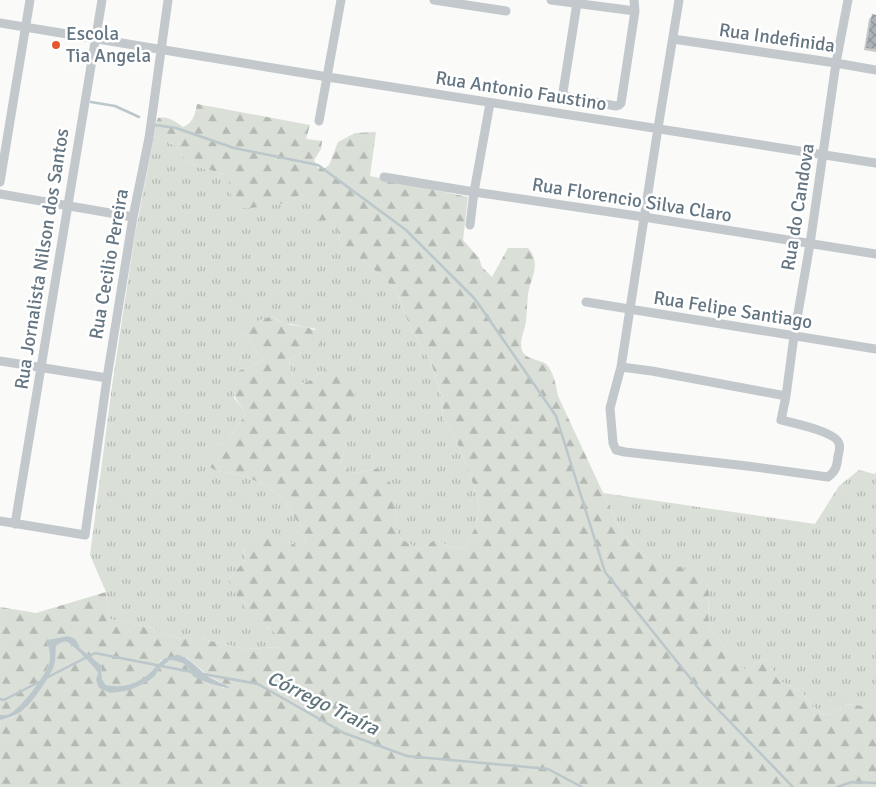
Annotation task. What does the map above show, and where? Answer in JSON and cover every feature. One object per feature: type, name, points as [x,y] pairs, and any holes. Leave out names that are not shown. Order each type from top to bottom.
[{"type":"street","points":[[0,182],[30,0]]},
{"type":"street","name":"Rua Jornalista Nilson dos Santos","points":[[15,524],[102,0]]},
{"type":"street","name":"Rua Cecilio Pereira","points":[[15,524],[85,535],[107,378],[133,216],[149,138],[168,0]]},
{"type":"street","points":[[319,121],[341,0]]},
{"type":"street","points":[[434,0],[506,11]]},
{"type":"street","points":[[551,0],[634,11]]},
{"type":"street","points":[[577,3],[564,95],[619,106],[621,103],[634,0]]},
{"type":"street","points":[[679,0],[621,367],[786,396]]},
{"type":"street","name":"Rua do Candova","points":[[621,367],[610,408],[613,443],[616,450],[828,476],[834,472],[837,465],[839,444],[836,439],[827,433],[782,420],[836,63],[848,0]]},
{"type":"street","name":"Rua Antonio Faustino","points":[[0,23],[490,103],[876,163]]},
{"type":"street","name":"Rua Indefinida","points":[[673,39],[876,70]]},
{"type":"street","points":[[470,225],[490,103]]},
{"type":"street","name":"Rua Florencio Silva Claro","points":[[384,177],[876,254]]},
{"type":"street","points":[[0,194],[133,216]]},
{"type":"street","name":"Rua Felipe Santiago","points":[[586,302],[876,349]]},
{"type":"street","points":[[0,361],[107,378]]},
{"type":"street","points":[[0,522],[15,524]]},
{"type":"green space","points":[[197,104],[310,125],[306,139],[322,141],[321,149],[314,160],[318,168],[325,168],[329,165],[338,142],[355,133],[376,132],[370,176],[468,197],[463,240],[479,258],[482,267],[492,277],[508,248],[528,248],[535,265],[528,294],[526,321],[521,341],[522,349],[530,358],[546,364],[551,371],[558,396],[618,525],[636,549],[653,562],[666,562],[693,572],[704,579],[709,593],[708,625],[744,669],[767,659],[778,680],[802,692],[812,706],[825,716],[833,713],[845,704],[876,705],[876,787],[0,787],[0,720],[13,717],[54,665],[56,645],[60,643],[69,643],[89,661],[98,672],[96,680],[110,693],[155,676],[159,669],[170,660],[179,661],[187,666],[192,675],[204,681],[224,688],[224,684],[210,677],[187,658],[161,660],[148,675],[133,683],[123,686],[106,685],[102,679],[101,665],[80,648],[74,638],[68,636],[46,640],[49,648],[49,663],[39,682],[16,709],[9,714],[0,715],[0,607],[36,613],[106,592],[109,619],[152,628],[181,639],[202,639],[246,649],[280,647],[287,639],[269,629],[249,612],[228,580],[245,560],[244,544],[246,536],[256,538],[270,532],[298,547],[305,542],[302,529],[283,499],[270,488],[245,476],[217,471],[206,465],[207,457],[214,447],[228,442],[246,413],[233,390],[236,372],[264,360],[242,332],[245,322],[258,321],[272,316],[284,323],[310,328],[323,336],[320,345],[300,353],[289,360],[292,375],[301,384],[311,380],[327,369],[343,377],[356,388],[346,443],[340,463],[352,474],[378,468],[397,491],[395,524],[398,537],[420,550],[436,539],[450,547],[464,549],[477,524],[479,502],[453,433],[443,419],[442,397],[431,362],[410,327],[397,293],[385,279],[364,261],[349,252],[340,240],[337,228],[328,220],[317,220],[312,211],[318,199],[307,199],[302,194],[289,202],[240,208],[231,195],[228,175],[186,162],[174,145],[154,136],[158,118],[175,121],[183,127],[193,118]]},
{"type":"green space","points":[[154,136],[174,145],[186,162],[228,175],[230,181],[268,205],[289,202],[302,194],[318,199],[328,220],[337,228],[340,240],[349,252],[364,261],[385,279],[397,293],[410,327],[431,362],[442,398],[443,419],[453,433],[479,502],[477,524],[464,549],[450,547],[436,539],[420,550],[398,537],[395,524],[396,491],[378,468],[352,474],[340,463],[346,443],[349,422],[327,369],[311,380],[300,384],[292,375],[289,360],[300,353],[316,329],[284,324],[272,316],[258,321],[242,332],[264,360],[236,372],[234,398],[246,413],[228,442],[214,447],[217,471],[245,476],[270,488],[283,499],[302,529],[305,542],[298,547],[281,537],[244,544],[245,560],[228,580],[267,628],[288,639],[280,647],[246,649],[202,639],[181,639],[152,628],[109,619],[106,592],[90,555],[112,386],[135,234]]},
{"type":"green space","points":[[859,470],[875,474],[876,471],[876,705],[845,704],[833,713],[825,716],[812,706],[802,692],[778,680],[767,659],[755,663],[744,670],[708,625],[709,593],[666,562],[653,562],[636,549],[618,525],[603,493],[815,524],[839,486]]},
{"type":"shaded area","points":[[68,636],[74,638],[80,648],[101,665],[102,679],[106,685],[122,686],[137,682],[165,659],[178,655],[188,660],[209,677],[230,688],[199,679],[192,675],[184,664],[170,660],[147,682],[130,690],[110,693],[99,688],[96,680],[98,673],[84,656],[67,642],[64,642],[56,646],[55,661],[52,669],[46,681],[28,705],[19,713],[0,720],[0,715],[10,714],[21,704],[43,675],[50,657],[46,640]]},
{"type":"building","points":[[872,14],[876,15],[876,49],[866,48]]},
{"type":"waterway","points":[[91,102],[115,106],[139,117]]},
{"type":"waterway","points":[[155,125],[176,128],[234,148],[318,165],[406,230],[475,299],[556,416],[605,572],[703,694],[793,787]]},
{"type":"waterway","name":"Córrego Traíra","points":[[46,678],[95,653],[192,672]]},
{"type":"waterway","name":"Córrego Traíra","points":[[203,674],[258,684],[344,733],[407,756],[548,769],[582,787]]},
{"type":"waterway","name":"Córrego Traíra","points":[[0,699],[4,700],[39,682]]},
{"type":"waterway","name":"Córrego Traíra","points":[[837,787],[852,782],[876,783]]},
{"type":"place","name":"Escola Tia Angela","points":[[56,45]]}]
